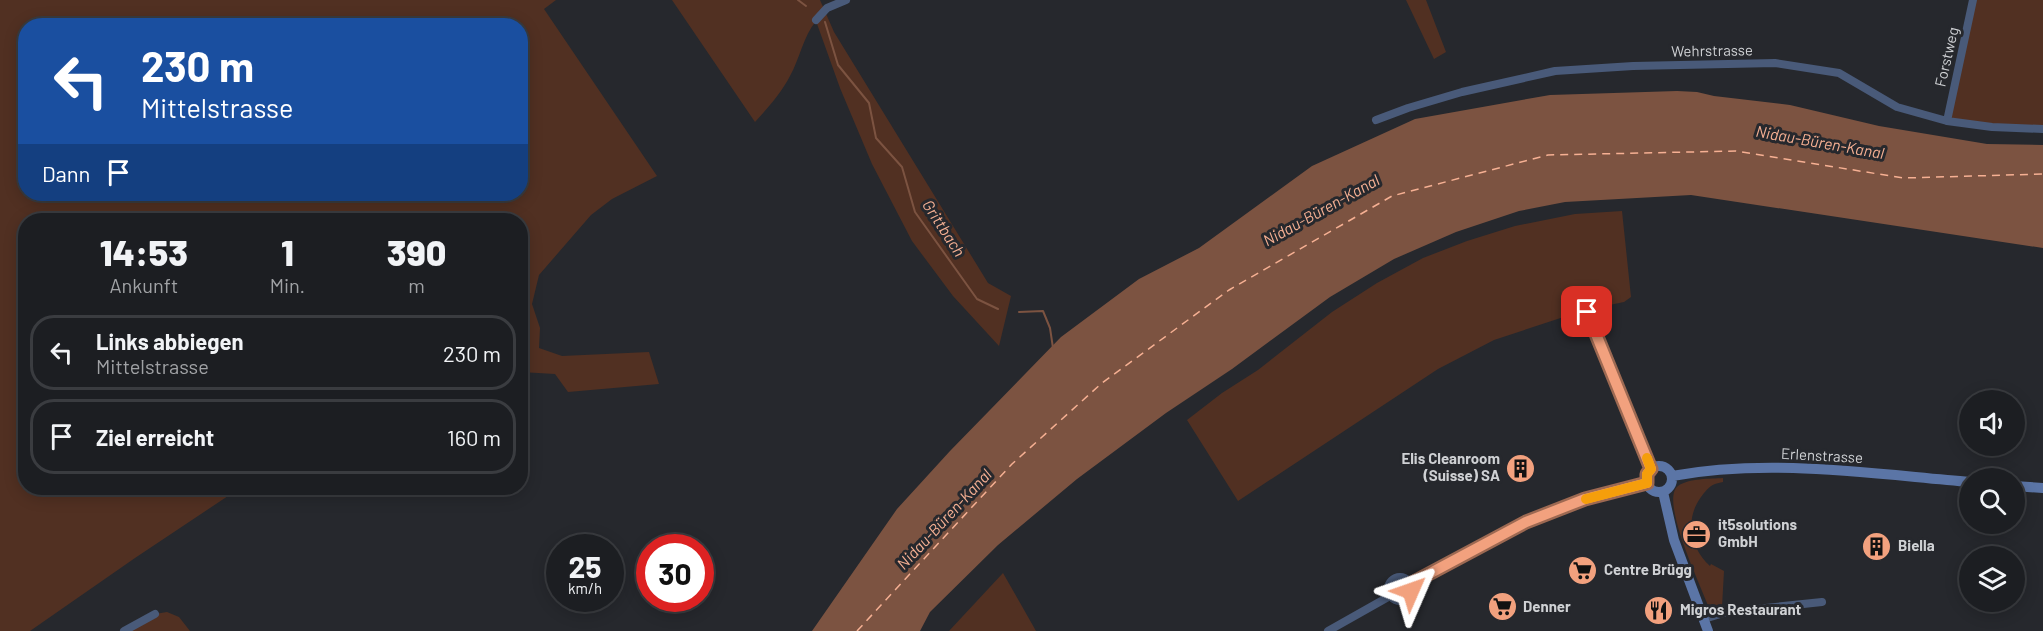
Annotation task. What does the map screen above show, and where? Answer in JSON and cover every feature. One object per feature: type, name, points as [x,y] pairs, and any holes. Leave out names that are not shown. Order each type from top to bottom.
[{"type":"main road","points":[[1664,467],[1671,472],[1672,476],[1671,486],[1663,492],[1653,491],[1647,483],[1647,474],[1651,469],[1664,467]]},
{"type":"main road","name":"Erlenstrasse","points":[[1672,476],[1770,468],[1826,470],[1959,481]]},
{"type":"main road","points":[[1410,584],[1526,522],[1585,499],[1647,483]]},
{"type":"main road","points":[[2025,487],[2043,488]]},
{"type":"main road","points":[[1663,492],[1674,540],[1708,631]]},
{"type":"street","points":[[821,14],[846,0]]},
{"type":"street","name":"Forstweg","points":[[1947,121],[1973,0]]},
{"type":"street","name":"Wehrstrasse","points":[[1376,120],[1462,92],[1555,71],[1633,66],[1775,63],[1839,73],[1897,107],[1947,121],[1992,127],[2043,129]]},
{"type":"street","points":[[1587,312],[1651,469]]},
{"type":"street","points":[[1394,579],[1405,579],[1410,584],[1411,591],[1405,600],[1398,601],[1390,596],[1389,585],[1394,579]]},
{"type":"street","points":[[1328,631],[1390,596]]},
{"type":"street","points":[[1704,618],[1726,612],[1822,602]]},
{"type":"street","points":[[124,631],[156,614]]},
{"type":"shaded area","points":[[0,0],[556,0],[544,9],[657,176],[612,199],[591,215],[539,275],[532,304],[540,328],[539,348],[562,356],[649,352],[659,384],[568,392],[555,374],[528,372],[528,213],[18,213],[18,495],[230,495],[30,631],[0,631]]},
{"type":"shaded area","points":[[672,0],[820,0],[834,32],[988,283],[1011,296],[999,346],[953,296],[912,241],[872,164],[840,88],[816,21],[786,82],[755,122]]},
{"type":"shaded area","points":[[1406,0],[1426,0],[1446,52],[1434,59]]},
{"type":"shaded area","points":[[1973,0],[2043,0],[2043,129],[1947,121]]},
{"type":"shaded area","points":[[1622,211],[1631,297],[1624,302],[1585,310],[1494,340],[1438,369],[1238,501],[1187,420],[1222,393],[1258,370],[1332,312],[1377,283],[1423,258],[1515,226],[1575,214]]},
{"type":"shaded area","points":[[1723,478],[1723,482],[1711,486],[1701,497],[1691,524],[1694,543],[1703,559],[1710,566],[1711,564],[1724,571],[1722,607],[1719,609],[1709,608],[1691,564],[1678,525],[1674,494],[1678,486],[1683,483],[1700,479]]},
{"type":"shaded area","points":[[1003,573],[1036,631],[949,631]]},
{"type":"shaded area","points":[[167,612],[179,617],[190,631],[124,631],[155,614]]},
{"type":"water","name":"Nidau-Büren-Kanal","points":[[1677,91],[1790,105],[1879,126],[1987,144],[2043,145],[2043,248],[1691,195],[1565,202],[1519,211],[1456,232],[1394,259],[1330,297],[1077,479],[998,545],[930,612],[920,631],[812,631],[897,509],[1061,337],[1139,279],[1199,248],[1312,166],[1415,119],[1550,95]]},
{"type":"waterway","name":"Grittbach","points":[[798,0],[806,6]]},
{"type":"waterway","name":"Grittbach","points":[[825,22],[838,65],[869,103],[876,138],[902,167],[915,212],[977,299],[998,309]]},
{"type":"waterway","points":[[1019,312],[1043,311],[1050,328],[1053,348]]},
{"type":"ferry route","points":[[857,631],[1012,464],[1102,383],[1229,290],[1392,196],[1548,155],[1736,151],[1903,178],[2043,174]]},
{"type":"slow traffic","points":[[1586,499],[1647,483],[1647,474],[1651,469],[1647,458]]},
{"type":"place","name":"Elis Cleanroom (Suisse) SA","points":[[1521,468]]},
{"type":"place","name":"it5solutions GmbH","points":[[1697,534]]},
{"type":"place","name":"Biella","points":[[1877,546]]},
{"type":"place","name":"Centre Brügg","points":[[1583,570]]},
{"type":"place","name":"Denner","points":[[1502,607]]},
{"type":"place","name":"Migros Restaurant","points":[[1659,610]]},
{"type":"route","points":[[1411,591],[1410,584],[1526,522],[1585,499],[1647,483],[1647,474],[1651,469],[1587,312]]}]
